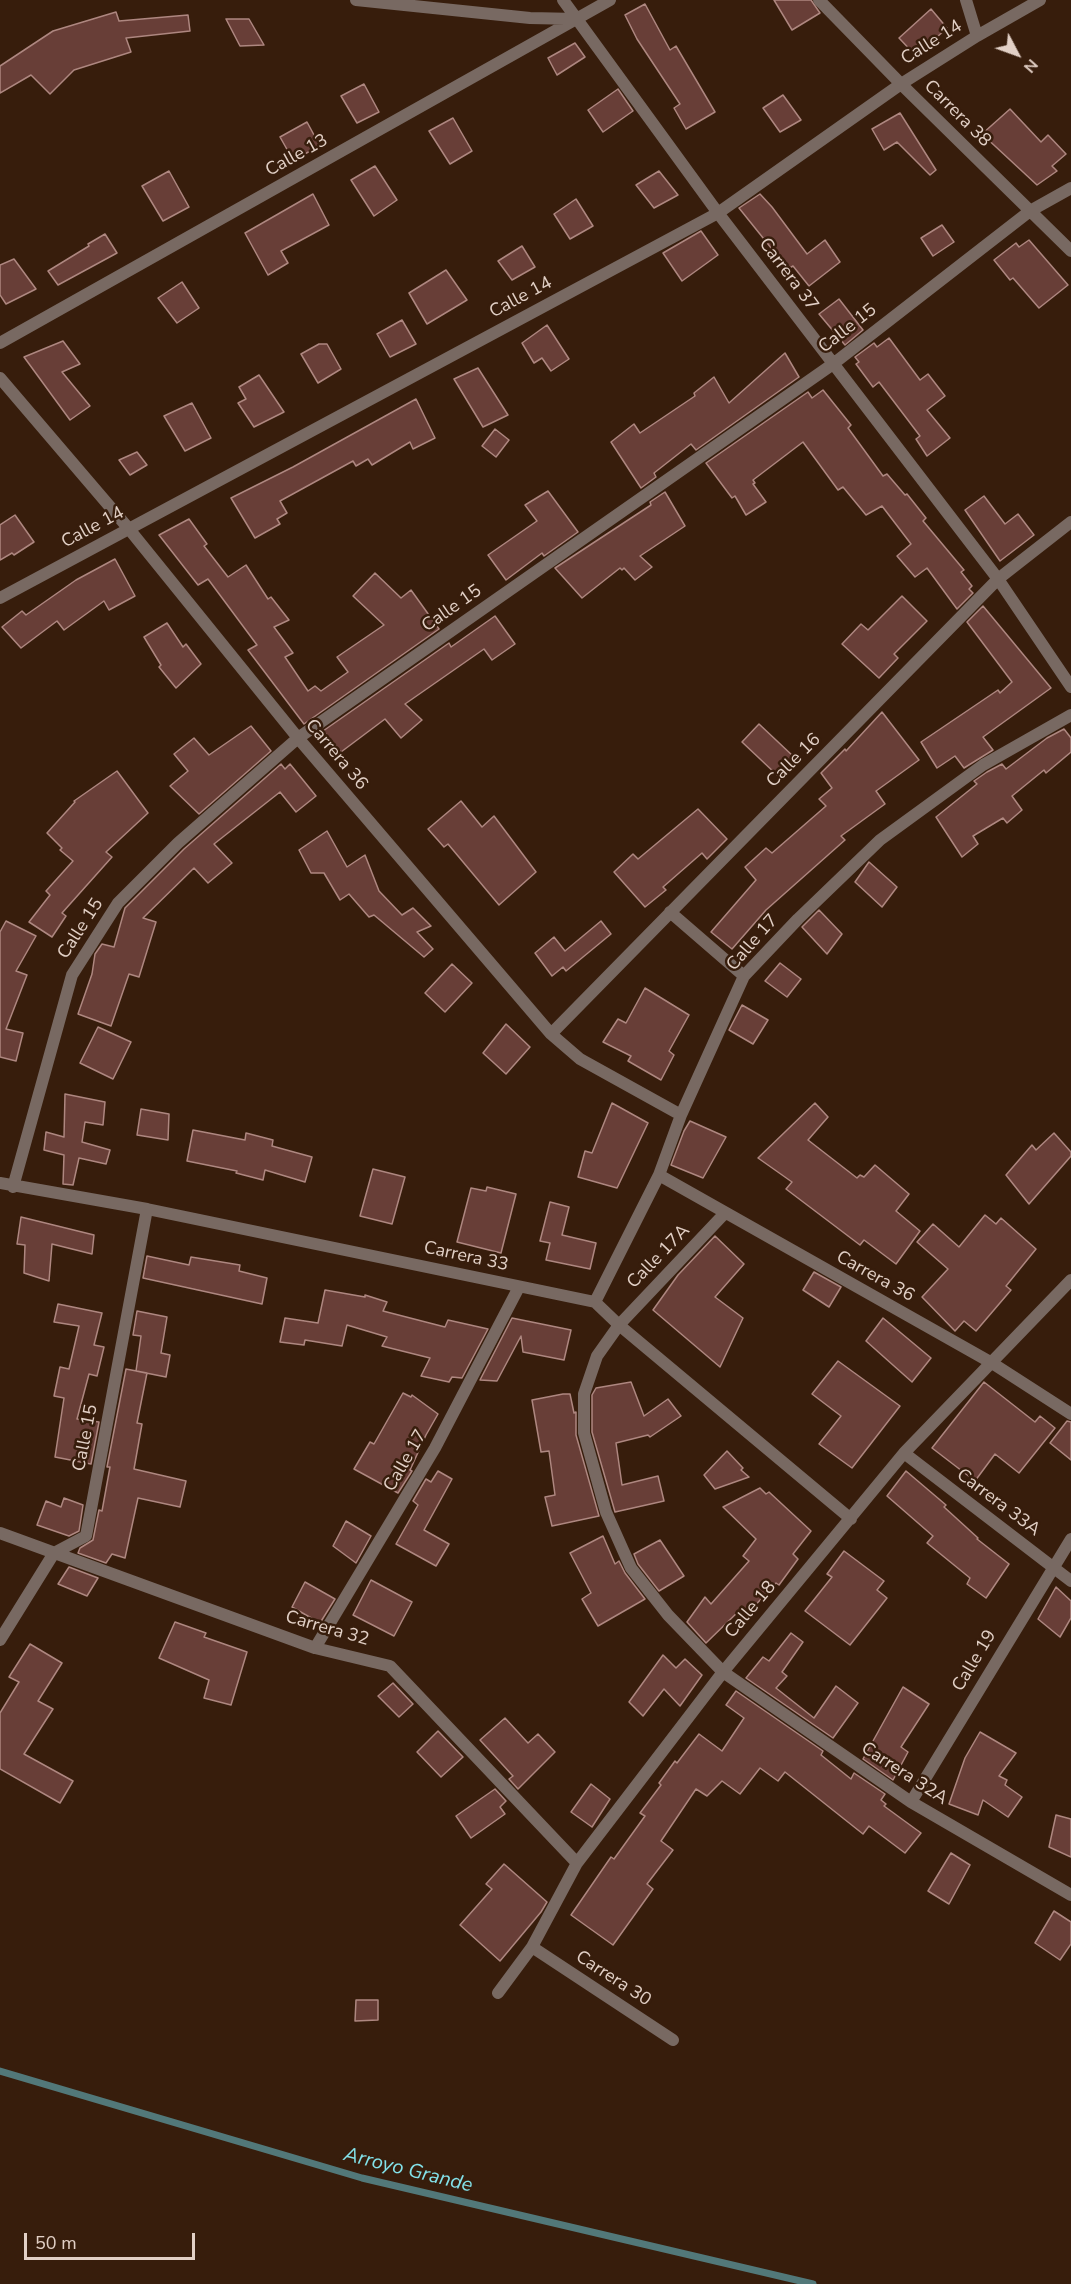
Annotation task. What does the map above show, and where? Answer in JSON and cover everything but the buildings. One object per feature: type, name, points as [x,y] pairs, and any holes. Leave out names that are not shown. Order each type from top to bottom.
[{"type":"street","points":[[356,0],[530,18],[578,19]]},
{"type":"street","name":"Carrera 37","points":[[563,0],[718,213],[998,579],[1071,687]]},
{"type":"street","name":"Calle 13","points":[[0,343],[610,0]]},
{"type":"street","name":"Carrera 38","points":[[819,0],[1071,251]]},
{"type":"street","points":[[966,0],[976,36]]},
{"type":"street","name":"Calle 14","points":[[0,598],[718,213],[901,84],[976,36],[1040,0]]},
{"type":"street","name":"Calle 15","points":[[13,1187],[72,975],[118,903],[178,843],[298,738],[833,364],[1030,212],[1071,188]]},
{"type":"street","name":"Carrera 36","points":[[0,378],[129,530],[298,738],[551,1034],[580,1059],[681,1115]]},
{"type":"street","name":"Calle 16","points":[[551,1034],[998,579],[1071,522]]},
{"type":"street","name":"Calle 17","points":[[595,1302],[659,1175],[681,1115],[744,976],[798,919],[880,840],[983,765],[1071,715]]},
{"type":"street","points":[[670,912],[744,976]]},
{"type":"street","name":"Carrera 36","points":[[659,1175],[992,1363],[1071,1414]]},
{"type":"street","name":"Carrera 33","points":[[0,1183],[147,1209],[595,1302]]},
{"type":"street","name":"Calle 15","points":[[54,1552],[86,1536],[147,1209]]},
{"type":"street","name":"Calle 17A","points":[[619,1325],[725,1213]]},
{"type":"street","name":"Calle 18","points":[[498,1993],[532,1947],[577,1863],[723,1672],[904,1453],[1071,1281]]},
{"type":"street","name":"Calle 17","points":[[315,1648],[435,1448],[519,1287]]},
{"type":"street","points":[[595,1302],[619,1325],[851,1519]]},
{"type":"street","points":[[619,1325],[597,1356],[584,1394],[584,1433],[606,1512],[631,1568],[668,1615],[723,1672]]},
{"type":"street","name":"Carrera 33A","points":[[904,1453],[1071,1581]]},
{"type":"street","name":"Carrera 32","points":[[0,1533],[315,1648],[390,1666],[577,1863]]},
{"type":"street","name":"Calle 19","points":[[911,1802],[1071,1539]]},
{"type":"street","points":[[0,1640],[54,1552]]},
{"type":"street","name":"Carrera 32A","points":[[723,1672],[911,1802],[1071,1895]]},
{"type":"street","name":"Carrera 30","points":[[532,1947],[673,2040]]},
{"type":"waterway","name":"Arroyo Grande","points":[[0,2071],[362,2178],[813,2284]]}]
